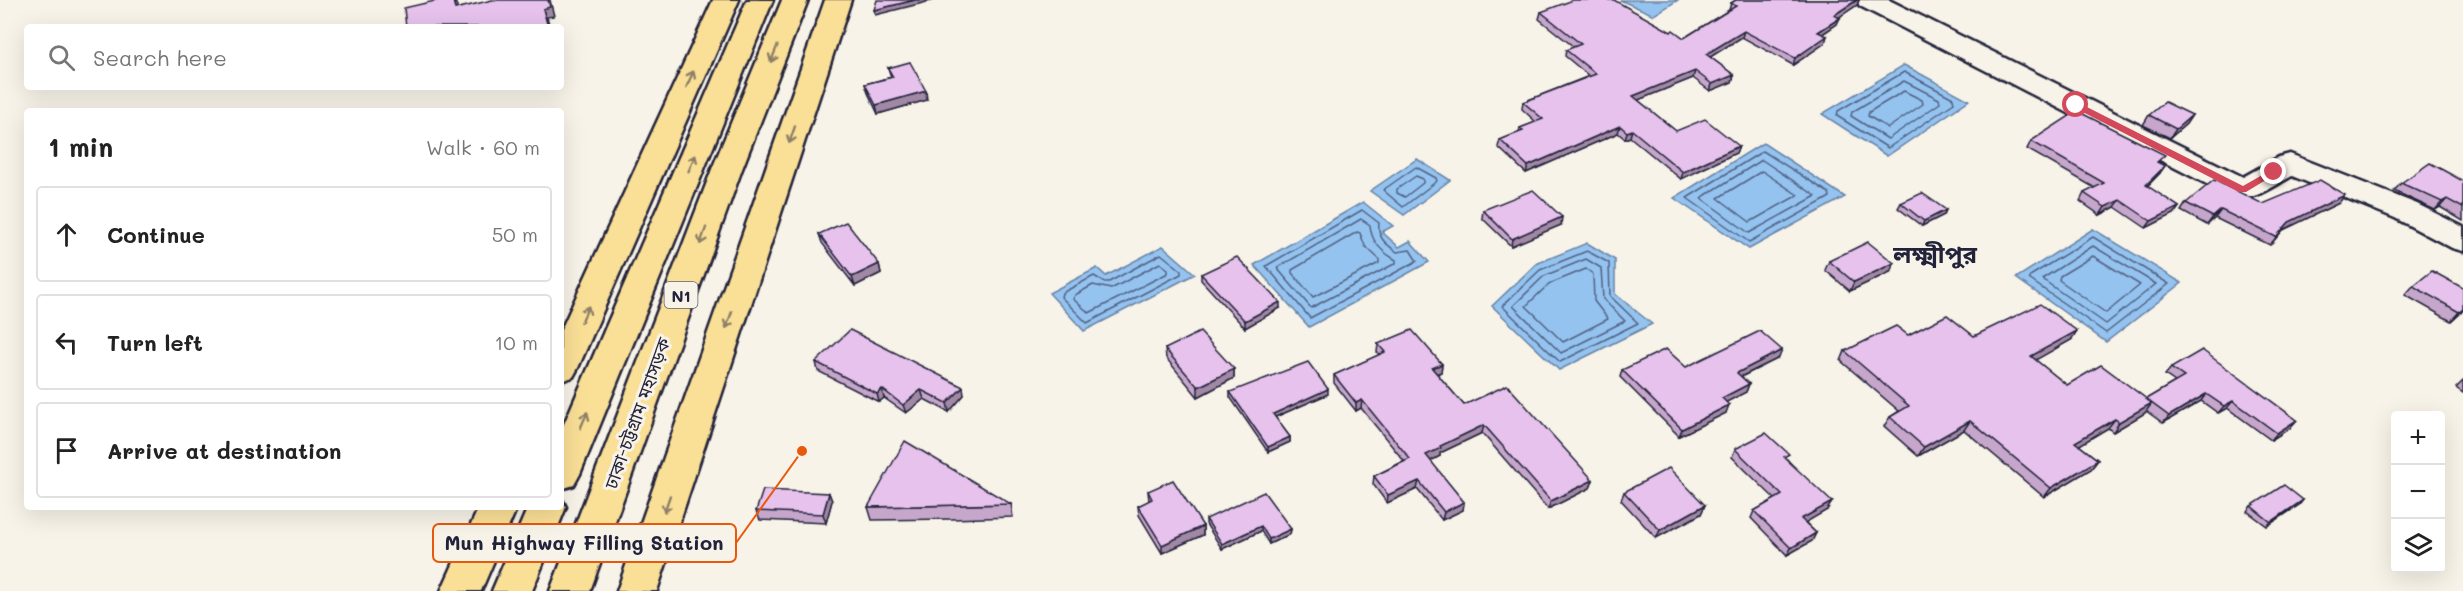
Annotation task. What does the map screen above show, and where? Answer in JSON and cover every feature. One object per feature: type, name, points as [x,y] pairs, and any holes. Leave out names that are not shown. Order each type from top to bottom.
[{"type":"highway","points":[[564,361],[726,0]]},
{"type":"highway","name":"N1","points":[[564,467],[760,0]]},
{"type":"highway","name":"ঢাকা-চট্টগ্রাম মহাসড়ক","points":[[570,591],[727,169],[795,0]]},
{"type":"highway","points":[[638,591],[838,0]]},
{"type":"highway","points":[[461,591],[497,510]]},
{"type":"highway","points":[[512,591],[546,510]]},
{"type":"main road","points":[[1869,0],[2243,190],[2290,164],[2406,211],[2463,240]]},
{"type":"water","points":[[1620,0],[1678,0],[1654,15]]},
{"type":"water","points":[[1904,65],[1969,100],[1887,156],[1822,114]]},
{"type":"water","points":[[1763,143],[1845,197],[1749,249],[1674,198]]},
{"type":"water","points":[[1417,159],[1450,180],[1404,215],[1370,191]]},
{"type":"water","points":[[1363,202],[1393,226],[1382,232],[1399,247],[1410,241],[1429,262],[1309,327],[1254,265]]},
{"type":"water","points":[[2093,229],[2182,283],[2106,342],[2016,278]]},
{"type":"water","points":[[1587,243],[1615,260],[1615,294],[1652,324],[1559,370],[1492,306],[1536,264]]},
{"type":"water","points":[[1163,246],[1195,274],[1084,331],[1049,293],[1097,268],[1106,276]]},
{"type":"building","points":[[439,0],[453,0],[455,9],[492,0],[548,0],[550,7],[543,9],[547,24],[406,24],[404,8]]},
{"type":"building","points":[[877,0],[915,0],[874,10]]},
{"type":"building","points":[[1573,0],[1614,0],[1684,38],[1736,6],[1731,3],[1736,0],[1857,0],[1834,15],[1840,18],[1818,32],[1827,36],[1795,58],[1744,31],[1706,54],[1734,75],[1712,84],[1695,71],[1633,96],[1676,131],[1705,119],[1739,146],[1683,172],[1632,130],[1627,132],[1620,126],[1528,166],[1500,140],[1523,131],[1520,128],[1543,119],[1523,102],[1596,74],[1566,50],[1581,44],[1541,12]]},
{"type":"building","points":[[910,62],[926,91],[876,105],[865,84],[893,77],[888,68]]},
{"type":"building","points":[[2165,102],[2192,115],[2176,129],[2149,115]]},
{"type":"building","points":[[2077,111],[2165,155],[2157,162],[2165,166],[2146,185],[2179,207],[2151,221],[2120,200],[2105,207],[2084,193],[2104,183],[2031,141]]},
{"type":"building","points":[[2430,163],[2463,181],[2463,208],[2447,199],[2442,202],[2401,183]]},
{"type":"building","points":[[2214,180],[2263,204],[2320,180],[2345,195],[2289,222],[2276,237],[2221,210],[2213,217],[2186,203]]},
{"type":"building","points":[[1533,190],[1562,217],[1512,239],[1483,210]]},
{"type":"building","points":[[1922,193],[1946,210],[1924,221],[1901,203]]},
{"type":"building","points":[[846,222],[879,264],[852,277],[819,234]]},
{"type":"building","points":[[1868,242],[1894,263],[1854,282],[1829,261]]},
{"type":"building","points":[[1237,257],[1280,302],[1245,321],[1201,274]]},
{"type":"building","points":[[2432,271],[2463,288],[2463,308],[2459,312],[2413,286]]},
{"type":"building","points":[[2040,304],[2077,331],[2031,356],[2067,385],[2101,365],[2152,403],[2119,422],[2115,419],[2075,442],[2098,460],[2051,488],[1970,421],[1924,447],[1890,417],[1909,406],[1845,351],[1896,326],[1908,335],[1947,315],[1974,336]]},
{"type":"building","points":[[850,330],[963,387],[947,403],[921,390],[903,405],[882,389],[877,394],[816,362]]},
{"type":"building","points":[[1412,330],[1442,364],[1432,368],[1464,405],[1507,385],[1593,480],[1551,501],[1484,425],[1426,455],[1464,502],[1444,512],[1419,481],[1388,495],[1374,476],[1410,459],[1362,400],[1356,403],[1334,375],[1385,352],[1378,344]]},
{"type":"building","points":[[1760,331],[1782,350],[1737,373],[1749,384],[1722,398],[1729,405],[1682,429],[1622,370],[1666,349],[1686,367]]},
{"type":"building","points":[[1200,332],[1234,369],[1198,387],[1165,349]]},
{"type":"building","points":[[2202,350],[2297,420],[2277,433],[2233,401],[2224,406],[2206,394],[2169,416],[2146,399],[2184,377],[2171,368]]},
{"type":"building","points":[[1308,362],[1328,389],[1273,414],[1290,437],[1268,447],[1230,392]]},
{"type":"building","points":[[1766,433],[1789,454],[1784,457],[1832,502],[1801,519],[1816,533],[1791,548],[1754,511],[1782,495],[1735,449]]},
{"type":"building","points":[[905,441],[1011,504],[868,507]]},
{"type":"building","points":[[1669,468],[1705,505],[1660,530],[1624,492]]},
{"type":"building","points":[[1173,480],[1203,526],[1162,545],[1138,506],[1152,499],[1148,491]]},
{"type":"building","points":[[2284,485],[2303,500],[2271,522],[2251,506]]},
{"type":"building","points":[[763,490],[829,493],[823,514],[756,511]]},
{"type":"building","points":[[1264,492],[1291,529],[1269,539],[1261,526],[1222,544],[1206,519]]},
{"type":"place","name":"Mun Highway Filling Station","points":[[802,451]]},
{"type":"district","name":"লক্ষ্মীপুর","points":[[1935,253]]},
{"type":"route","points":[[2076,105],[2243,190],[2274,172]]}]
